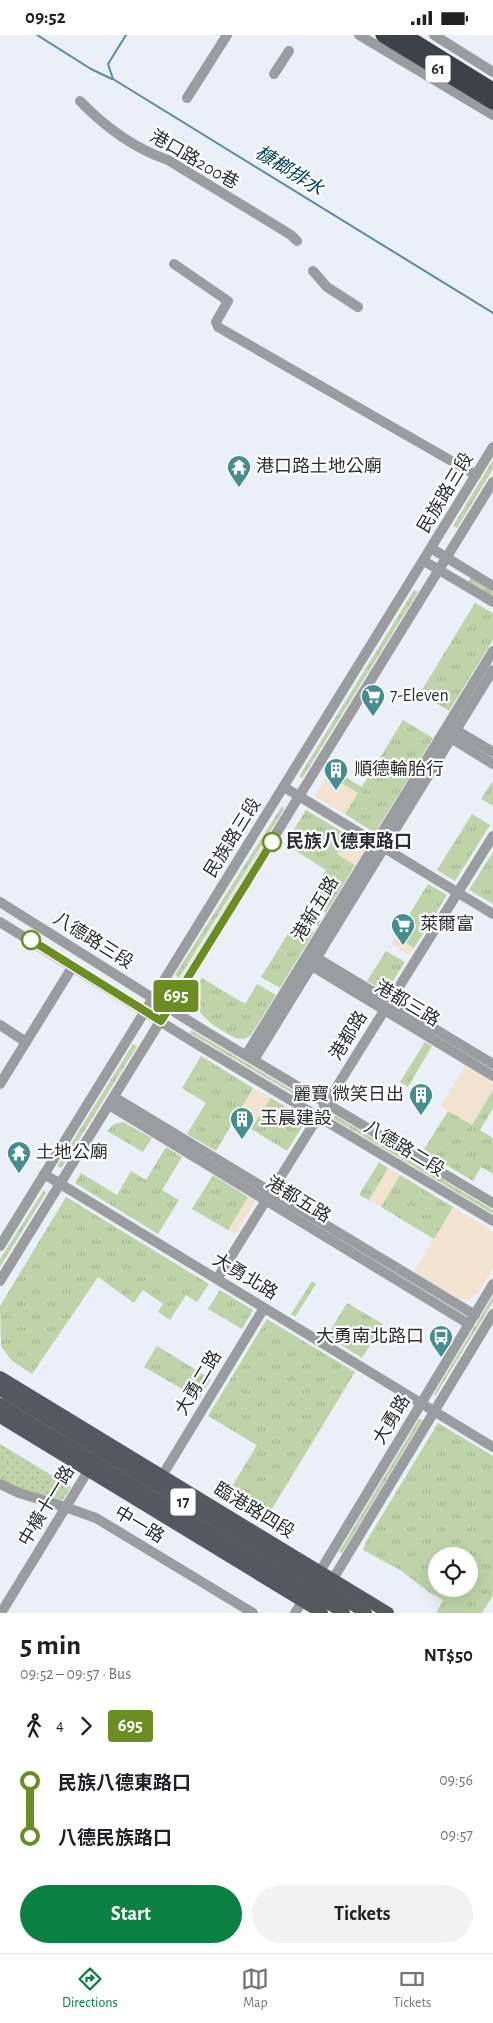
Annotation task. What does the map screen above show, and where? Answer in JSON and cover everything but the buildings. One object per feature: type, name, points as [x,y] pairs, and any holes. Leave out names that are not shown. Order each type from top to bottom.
[{"type":"highway","name":"61","points":[[383,35],[493,102]]},
{"type":"highway","name":"61","points":[[404,35],[493,90]]},
{"type":"highway","points":[[416,35],[468,74]]},
{"type":"main road","name":"臨港路四段","points":[[1,1380],[97,1456],[311,1587]]},
{"type":"main road","name":"臨港路四段","points":[[0,1404],[97,1456],[311,1587],[322,1601],[366,1613]]},
{"type":"main road","name":"臨港路四段","points":[[0,1417],[97,1456],[162,1476],[311,1587],[322,1601],[344,1613]]},
{"type":"main road","name":"臨港路四段","points":[[322,1601],[388,1613]]},
{"type":"street","points":[[188,98],[227,35]]},
{"type":"street","points":[[359,35],[493,113]]},
{"type":"street","points":[[373,35],[474,97],[493,113]]},
{"type":"street","points":[[416,35],[493,82]]},
{"type":"street","points":[[434,35],[493,71]]},
{"type":"street","points":[[274,74],[288,51]]},
{"type":"street","name":"港口路200巷","points":[[80,101],[101,123],[117,134],[150,154],[168,160],[291,235],[296,241]]},
{"type":"street","points":[[174,264],[228,301],[216,322],[218,327],[476,475]]},
{"type":"street","points":[[313,271],[327,287],[358,307]]},
{"type":"street","name":"民族路三段","points":[[0,1246],[493,447]]},
{"type":"street","name":"民族路三段","points":[[0,1281],[493,482]]},
{"type":"street","points":[[431,549],[493,586]]},
{"type":"street","points":[[424,561],[493,603]]},
{"type":"street","name":"港新五路","points":[[450,732],[493,651]]},
{"type":"street","name":"港新五路","points":[[250,1058],[450,732],[493,670]]},
{"type":"street","points":[[450,732],[493,752]]},
{"type":"street","points":[[450,732],[493,763]]},
{"type":"street","points":[[284,787],[493,914]]},
{"type":"street","name":"港都路","points":[[217,1279],[493,836]]},
{"type":"street","name":"八德路三段","points":[[0,902],[169,1008]]},
{"type":"street","name":"八德路三段","points":[[0,921],[145,1011]]},
{"type":"street","name":"港都三路","points":[[310,959],[387,1006],[493,1076]]},
{"type":"street","points":[[0,1084],[73,966]]},
{"type":"street","name":"港都三路","points":[[387,1006],[493,1064]]},
{"type":"street","name":"八德路二段","points":[[169,1008],[493,1203]]},
{"type":"street","name":"八德路二段","points":[[145,1011],[493,1221]]},
{"type":"street","points":[[0,1025],[26,1042]]},
{"type":"street","name":"港都五路","points":[[111,1101],[472,1319]]},
{"type":"street","name":"大勇北路","points":[[44,1174],[493,1447]]},
{"type":"street","name":"大勇路","points":[[322,1601],[428,1407],[472,1319],[493,1284]]},
{"type":"street","name":"大勇二路","points":[[162,1476],[264,1308]]},
{"type":"street","name":"大勇路","points":[[295,1613],[428,1407],[493,1314]]},
{"type":"street","name":"中橫十一路","points":[[1,1613],[97,1456]]},
{"type":"street","name":"中一路","points":[[0,1484],[19,1493],[96,1518],[253,1613]]},
{"type":"shaded area","name":"順德輪胎行","points":[[328,775],[358,793],[345,814],[315,796]]},
{"type":"shaded area","points":[[348,835],[366,847],[355,865],[337,854]]},
{"type":"shaded area","points":[[396,936],[414,948],[409,955],[391,943]]},
{"type":"shaded area","points":[[465,1066],[493,1083],[493,1090],[472,1125],[441,1106]]},
{"type":"shaded area","points":[[253,1088],[271,1098],[251,1129],[234,1119]]},
{"type":"shaded area","points":[[388,1168],[400,1175],[381,1207],[369,1200]]},
{"type":"shaded area","points":[[248,1197],[256,1201],[235,1234],[228,1230]]},
{"type":"shaded area","points":[[453,1207],[493,1233],[493,1268],[478,1293],[469,1299],[458,1298],[414,1272]]},
{"type":"green space","points":[[493,460],[493,469],[457,528],[453,526]]},
{"type":"green space","points":[[471,578],[493,592],[493,597],[468,582]]},
{"type":"green space","points":[[414,590],[418,592],[303,777],[300,778],[300,775]]},
{"type":"green space","points":[[475,603],[493,613],[493,640],[449,711],[420,693]]},
{"type":"green space","points":[[403,720],[433,738],[375,833],[345,814],[358,793],[328,775],[331,769],[362,787]]},
{"type":"green space","points":[[493,783],[493,806],[481,799]]},
{"type":"green space","points":[[282,806],[284,809],[179,978],[175,975]]},
{"type":"green space","points":[[306,810],[348,835],[337,854],[355,865],[326,913],[308,901],[326,870],[285,844]]},
{"type":"green space","points":[[472,814],[490,825],[455,881],[437,870]]},
{"type":"green space","points":[[493,852],[493,904],[469,890]]},
{"type":"green space","points":[[428,884],[447,895],[414,948],[396,936]]},
{"type":"green space","points":[[302,910],[321,921],[318,926],[299,915]]},
{"type":"green space","points":[[296,921],[314,932],[280,988],[261,977]]},
{"type":"green space","points":[[386,951],[405,962],[386,992],[367,981]]},
{"type":"green space","points":[[202,978],[245,1004],[257,984],[276,995],[251,1035],[240,1039],[215,1026],[199,1010],[196,996]]},
{"type":"green space","points":[[191,1030],[311,1102],[309,1103],[190,1033]]},
{"type":"green space","points":[[425,1042],[432,1046],[408,1087],[400,1082]]},
{"type":"green space","points":[[133,1044],[137,1046],[62,1167],[59,1168],[58,1165]]},
{"type":"green space","points":[[201,1056],[253,1088],[216,1151],[187,1134],[206,1103],[182,1088]]},
{"type":"green space","points":[[493,1090],[493,1108],[480,1130],[493,1138],[493,1174],[481,1167],[473,1181],[423,1151],[448,1111],[472,1125]]},
{"type":"green space","points":[[271,1098],[307,1119],[287,1151],[251,1129]]},
{"type":"green space","points":[[334,1116],[493,1210],[493,1214],[334,1119]]},
{"type":"green space","points":[[123,1122],[152,1138],[143,1152],[107,1131],[114,1124]]},
{"type":"green space","points":[[166,1147],[182,1157],[162,1190],[179,1200],[158,1234],[75,1183],[81,1173],[117,1195],[131,1171],[146,1180]]},
{"type":"green space","points":[[379,1162],[388,1168],[369,1200],[359,1195]]},
{"type":"green space","points":[[213,1175],[248,1197],[228,1230],[192,1209]]},
{"type":"green space","points":[[400,1175],[453,1207],[434,1239],[381,1207]]},
{"type":"green space","points":[[44,1190],[46,1193],[0,1267],[0,1259]]},
{"type":"green space","points":[[66,1197],[209,1284],[197,1302],[186,1295],[170,1320],[158,1312],[163,1304],[143,1290],[134,1303],[98,1277],[32,1374],[12,1361],[1,1346],[0,1306]]},
{"type":"green space","points":[[312,1281],[316,1284],[295,1317],[291,1314]]},
{"type":"green space","points":[[220,1290],[253,1310],[242,1329],[208,1309]]},
{"type":"green space","points":[[493,1296],[493,1302],[435,1396],[434,1394]]},
{"type":"green space","points":[[347,1303],[383,1324],[362,1358],[327,1336]]},
{"type":"green space","points":[[267,1319],[355,1372],[267,1517],[228,1493],[257,1445],[208,1416]]},
{"type":"green space","points":[[157,1346],[211,1379],[199,1399],[144,1367]]},
{"type":"green space","points":[[419,1419],[422,1419],[422,1421],[342,1553],[339,1552]]},
{"type":"green space","points":[[438,1423],[493,1456],[493,1595],[482,1613],[436,1613],[443,1600],[438,1597],[478,1597],[478,1547],[428,1547],[428,1591],[400,1570],[363,1550],[367,1540]]},
{"type":"green space","points":[[0,1444],[71,1487],[61,1503],[0,1481]]},
{"type":"waterway","points":[[37,35],[91,69],[112,79]]},
{"type":"waterway","name":"槺榔排水","points":[[126,35],[108,64],[113,79],[493,313]]},
{"type":"bus line","name":"695","points":[[31,940],[161,1021],[272,842]]},
{"type":"place","name":"港口路土地公廟","points":[[239,488]]},
{"type":"place","name":"7-Eleven","points":[[373,717]]},
{"type":"place","name":"順德輪胎行","points":[[336,791]]},
{"type":"place","name":"民族八德東路口","points":[[272,842]]},
{"type":"place","name":"萊爾富","points":[[403,946]]},
{"type":"place","name":"麗寶 微笑日出","points":[[421,1116]]},
{"type":"place","name":"玉晨建設","points":[[242,1140]]},
{"type":"place","name":"土地公廟","points":[[19,1174]]},
{"type":"place","name":"大勇南北路口","points":[[441,1358]]}]
